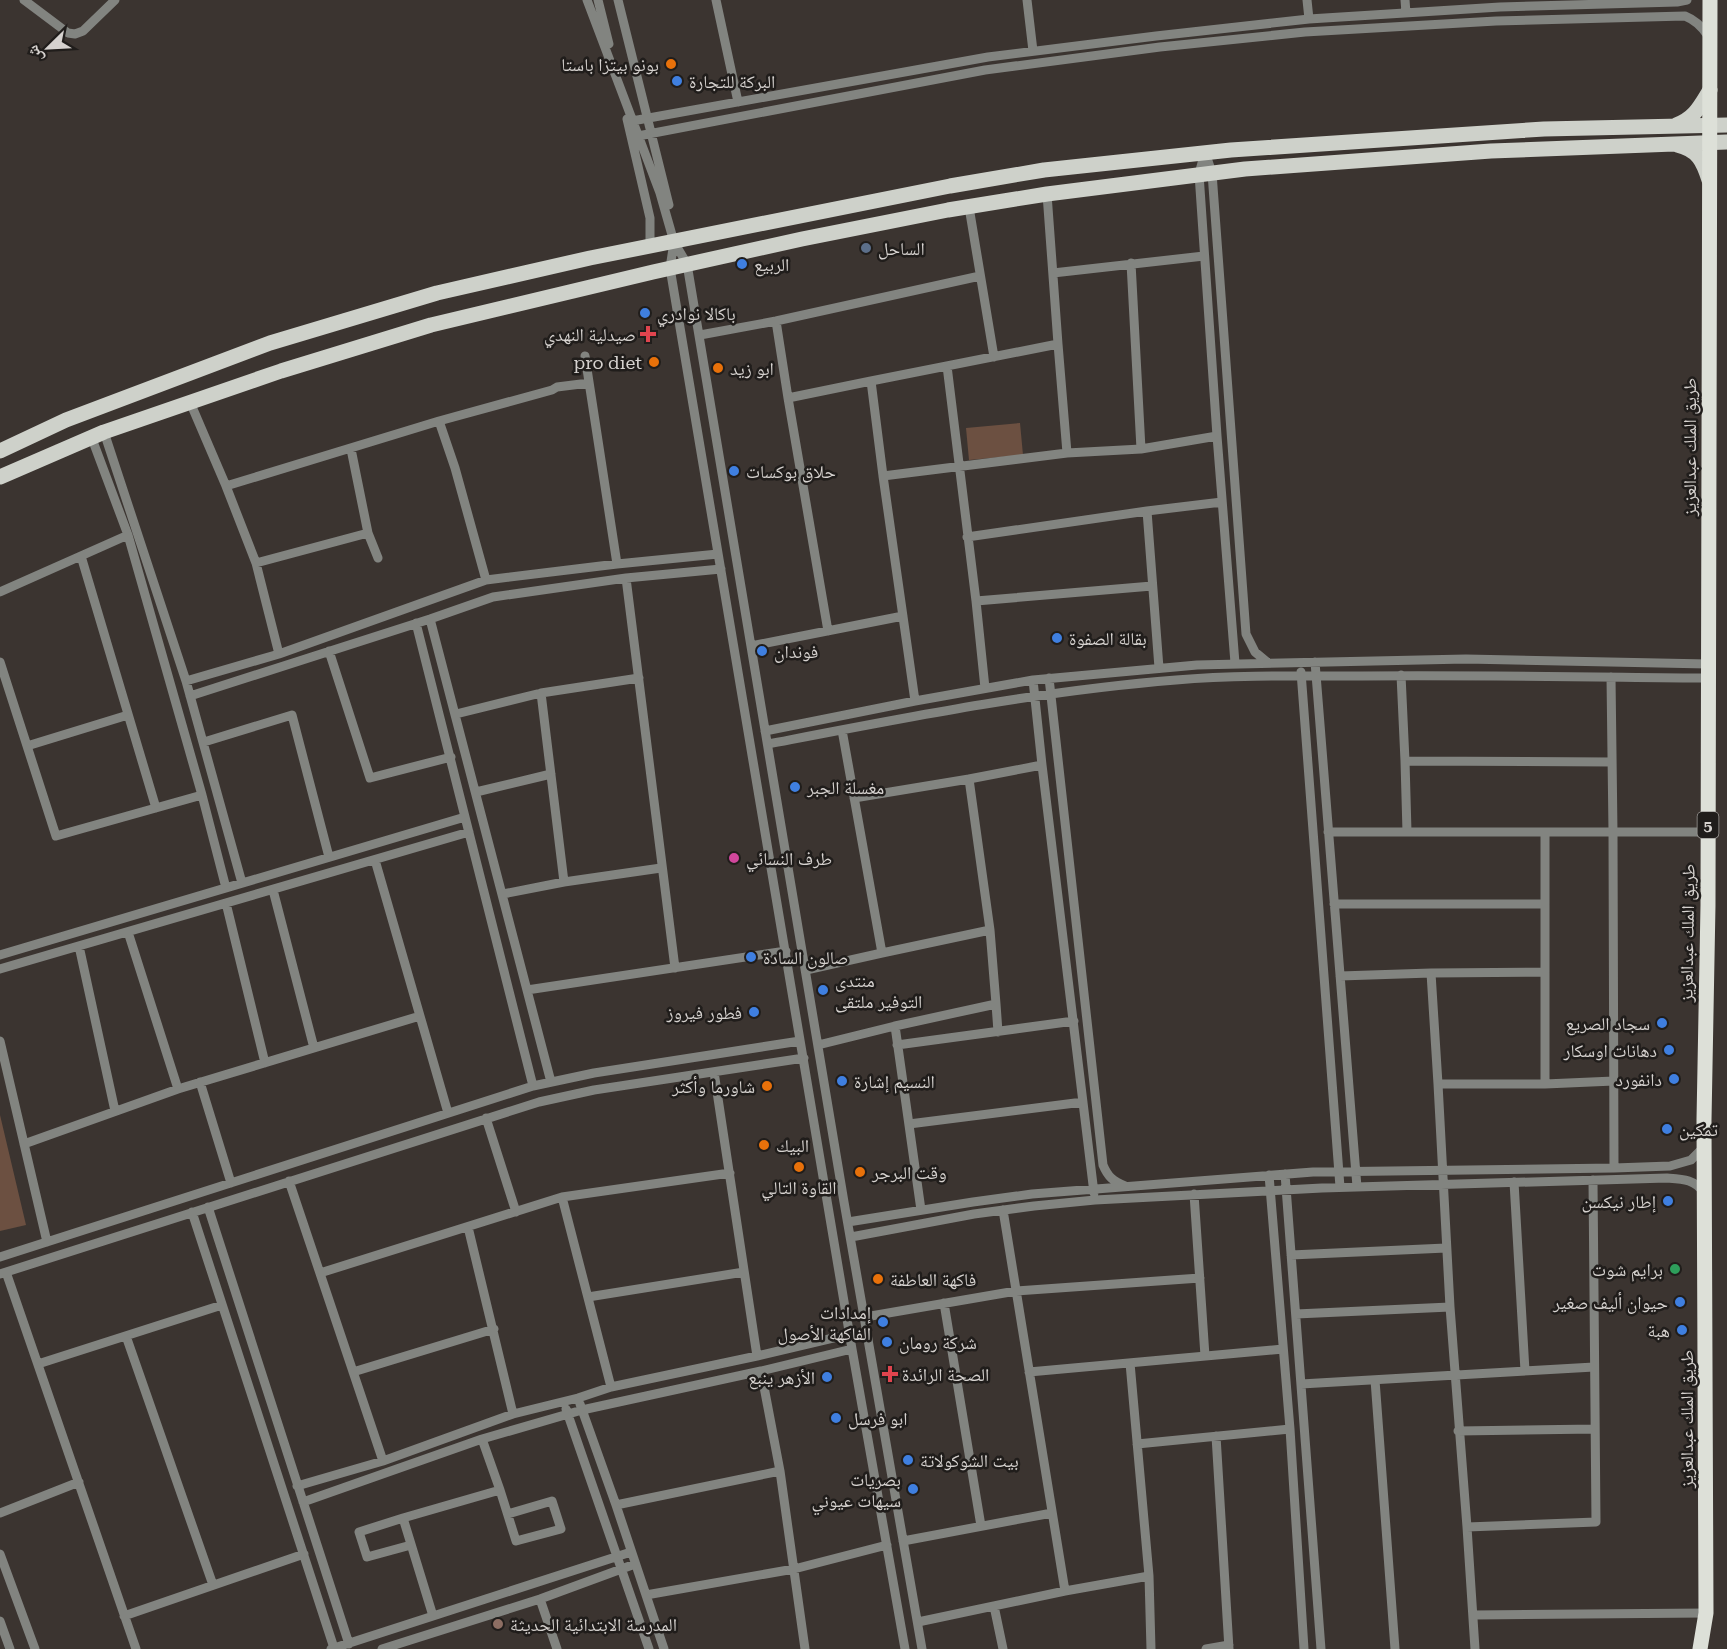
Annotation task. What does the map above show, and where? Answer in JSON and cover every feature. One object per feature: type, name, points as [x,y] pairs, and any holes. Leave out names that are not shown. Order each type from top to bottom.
[{"type":"highway","name":"طريق الملك عبدالعزيز","points":[[1700,1649],[1706,1613],[1704,1147],[1708,832],[1710,0]]},
{"type":"main road","points":[[1674,126],[1688,121],[1696,113],[1710,90]]},
{"type":"main road","points":[[0,451],[66,420],[270,343],[437,293],[650,246],[950,186],[1044,170],[1205,152],[1544,129],[1727,125]]},
{"type":"main road","points":[[0,477],[97,434],[281,372],[431,325],[802,239],[1047,194],[1206,174],[1491,151],[1727,142]]},
{"type":"main road","points":[[1675,144],[1689,148],[1698,156],[1704,165],[1710,183]]},
{"type":"street","points":[[24,0],[68,33],[75,34],[83,31],[115,0]]},
{"type":"street","points":[[587,0],[660,193],[674,242],[687,264],[922,1649]]},
{"type":"street","points":[[598,0],[650,218],[650,246]]},
{"type":"street","points":[[618,0],[671,213]]},
{"type":"street","points":[[716,0],[738,102]]},
{"type":"street","points":[[1027,0],[1033,51]]},
{"type":"street","points":[[1307,0],[1309,19]]},
{"type":"street","points":[[1405,0],[1406,12]]},
{"type":"street","points":[[632,121],[988,57],[1309,19],[1500,7],[1688,0]]},
{"type":"street","points":[[638,135],[985,70],[1160,47],[1305,32],[1496,21],[1684,16],[1693,19],[1710,39]]},
{"type":"street","points":[[1205,152],[1246,634],[1255,652],[1267,662]]},
{"type":"street","points":[[1206,174],[1204,256],[1235,663]]},
{"type":"street","points":[[1047,194],[1067,453]]},
{"type":"street","points":[[969,207],[994,357]]},
{"type":"street","points":[[674,242],[670,268],[852,1349],[905,1649]]},
{"type":"street","points":[[1053,273],[1204,256]]},
{"type":"street","points":[[1131,263],[1141,449]]},
{"type":"street","points":[[700,336],[980,276]]},
{"type":"street","points":[[777,321],[828,631]]},
{"type":"street","points":[[788,398],[1058,344]]},
{"type":"street","points":[[585,356],[617,564]]},
{"type":"street","points":[[947,366],[985,688]]},
{"type":"street","points":[[871,381],[915,701]]},
{"type":"street","points":[[226,486],[557,387],[590,383]]},
{"type":"street","points":[[190,402],[256,563],[279,654]]},
{"type":"street","points":[[439,421],[455,468],[486,580]]},
{"type":"street","points":[[97,434],[202,795],[226,888]]},
{"type":"street","points":[[97,434],[186,681],[242,883]]},
{"type":"street","points":[[883,476],[1067,453],[1141,449],[1217,436]]},
{"type":"street","points":[[351,448],[368,532],[378,558]]},
{"type":"street","points":[[967,537],[1221,502]]},
{"type":"street","points":[[1148,511],[1159,668]]},
{"type":"street","points":[[256,563],[368,532]]},
{"type":"street","points":[[0,592],[128,535]]},
{"type":"street","points":[[186,681],[279,654],[486,580],[718,554]]},
{"type":"street","points":[[81,556],[156,808]]},
{"type":"street","points":[[190,696],[493,597],[626,578],[721,569]]},
{"type":"street","points":[[626,578],[675,968]]},
{"type":"street","points":[[976,601],[1152,586]]},
{"type":"street","points":[[751,646],[903,616]]},
{"type":"street","points":[[430,619],[551,1082]]},
{"type":"street","points":[[416,623],[533,1086]]},
{"type":"street","points":[[329,651],[370,778],[451,757]]},
{"type":"street","points":[[765,731],[1033,680],[1235,663],[1466,659],[1708,671]]},
{"type":"street","points":[[0,662],[56,836],[202,795]]},
{"type":"street","points":[[1300,662],[1340,1187]]},
{"type":"street","points":[[1315,662],[1357,1187]]},
{"type":"street","points":[[768,744],[1035,696],[1178,680],[1401,675],[1611,677],[1708,671]]},
{"type":"street","points":[[1401,675],[1407,832]]},
{"type":"street","points":[[1611,677],[1614,1168]]},
{"type":"street","points":[[456,714],[541,693],[639,678]]},
{"type":"street","points":[[1049,678],[1103,1165],[1108,1176],[1115,1182],[1127,1186]]},
{"type":"street","points":[[1033,680],[1095,1200]]},
{"type":"street","points":[[541,693],[564,882]]},
{"type":"street","points":[[27,746],[128,715]]},
{"type":"street","points":[[204,742],[292,715],[329,857]]},
{"type":"street","points":[[842,730],[882,953]]},
{"type":"street","points":[[1405,762],[1612,762]]},
{"type":"street","points":[[854,798],[1042,765]]},
{"type":"street","points":[[476,792],[551,774]]},
{"type":"street","points":[[969,779],[990,930],[999,1032]]},
{"type":"street","points":[[0,955],[465,817]]},
{"type":"street","points":[[0,969],[469,832]]},
{"type":"street","points":[[1328,832],[1708,832]]},
{"type":"street","points":[[1545,832],[1545,1084]]},
{"type":"street","points":[[375,860],[448,1113]]},
{"type":"street","points":[[502,894],[564,882],[662,868]]},
{"type":"street","points":[[273,890],[314,1048]]},
{"type":"street","points":[[226,903],[265,1063]]},
{"type":"street","points":[[1334,904],[1545,904]]},
{"type":"street","points":[[806,970],[990,930]]},
{"type":"street","points":[[128,932],[178,1089]]},
{"type":"street","points":[[78,946],[115,1111]]},
{"type":"street","points":[[527,990],[786,951]]},
{"type":"street","points":[[1340,976],[1545,972]]},
{"type":"street","points":[[1431,973],[1446,1248],[1475,1649]]},
{"type":"street","points":[[818,1045],[996,1004]]},
{"type":"street","points":[[24,1144],[178,1089],[420,1016]]},
{"type":"street","points":[[897,1045],[1074,1022]]},
{"type":"street","points":[[895,1026],[921,1210]]},
{"type":"street","points":[[0,1041],[47,1242]]},
{"type":"street","points":[[0,1257],[533,1086],[594,1073],[800,1041]]},
{"type":"street","points":[[136,1649],[38,1364],[3,1273],[538,1102],[594,1090],[804,1058]]},
{"type":"street","points":[[714,1072],[757,1356]]},
{"type":"street","points":[[1438,1084],[1545,1084],[1614,1081]]},
{"type":"street","points":[[200,1082],[231,1183]]},
{"type":"street","points":[[909,1124],[1083,1102]]},
{"type":"street","points":[[486,1118],[516,1212]]},
{"type":"street","points":[[848,1222],[1032,1194],[1339,1170],[1614,1168],[1676,1165],[1691,1160],[1704,1147]]},
{"type":"street","points":[[1676,1165],[1676,1179]]},
{"type":"street","points":[[320,1273],[562,1197],[730,1173]]},
{"type":"street","points":[[1285,1174],[1321,1649]]},
{"type":"street","points":[[1269,1175],[1290,1429],[1304,1649]]},
{"type":"street","points":[[851,1238],[1003,1210],[1095,1200],[1194,1194],[1340,1187],[1676,1179],[1691,1181],[1704,1193]]},
{"type":"street","points":[[1467,1527],[1596,1522],[1593,1180]]},
{"type":"street","points":[[290,1181],[383,1461]]},
{"type":"street","points":[[1514,1182],[1525,1371]]},
{"type":"street","points":[[1194,1194],[1205,1356]]},
{"type":"street","points":[[562,1197],[611,1387]]},
{"type":"street","points":[[208,1207],[349,1644]]},
{"type":"street","points":[[1003,1210],[1065,1591]]},
{"type":"street","points":[[192,1212],[333,1649],[631,1552]]},
{"type":"street","points":[[468,1227],[513,1414]]},
{"type":"street","points":[[1292,1255],[1446,1248]]},
{"type":"street","points":[[588,1297],[744,1272]]},
{"type":"street","points":[[865,1317],[1016,1291],[1200,1278]]},
{"type":"street","points":[[944,1304],[981,1526]]},
{"type":"street","points":[[38,1364],[222,1305]]},
{"type":"street","points":[[1296,1314],[1450,1307]]},
{"type":"street","points":[[353,1372],[494,1329]]},
{"type":"street","points":[[297,1486],[383,1461],[513,1414],[578,1398],[611,1387],[850,1334]]},
{"type":"street","points":[[126,1336],[213,1585]]},
{"type":"street","points":[[303,1502],[482,1438],[582,1410],[852,1349]]},
{"type":"street","points":[[1029,1372],[1283,1349]]},
{"type":"street","points":[[1130,1363],[1149,1576],[1151,1649]]},
{"type":"street","points":[[1301,1384],[1594,1367]]},
{"type":"street","points":[[761,1371],[780,1472],[805,1649]]},
{"type":"street","points":[[1375,1380],[1395,1649]]},
{"type":"street","points":[[578,1398],[664,1649]]},
{"type":"street","points":[[564,1401],[649,1649]]},
{"type":"street","points":[[1458,1431],[1595,1428]]},
{"type":"street","points":[[1137,1444],[1290,1429]]},
{"type":"street","points":[[1206,1649],[1229,1647],[1216,1436]]},
{"type":"street","points":[[482,1438],[516,1541],[561,1529],[552,1501],[508,1514]]},
{"type":"street","points":[[616,1505],[780,1472]]},
{"type":"street","points":[[0,1514],[79,1482]]},
{"type":"street","points":[[411,1545],[367,1557],[359,1532],[500,1490]]},
{"type":"street","points":[[903,1541],[1052,1512]]},
{"type":"street","points":[[403,1518],[433,1616]]},
{"type":"street","points":[[646,1595],[794,1569],[887,1545]]},
{"type":"street","points":[[0,1554],[35,1649]]},
{"type":"street","points":[[124,1616],[304,1554]]},
{"type":"street","points":[[382,1649],[540,1599],[635,1564]]},
{"type":"street","points":[[918,1622],[1149,1576]]},
{"type":"street","points":[[540,1599],[557,1649]]},
{"type":"street","points":[[994,1606],[1003,1649]]},
{"type":"street","points":[[1474,1615],[1706,1613]]},
{"type":"street","points":[[0,1621],[10,1649]]},
{"type":"shaded area","points":[[1020,423],[1023,455],[969,460],[966,428]]},
{"type":"shaded area","points":[[0,1115],[26,1225],[0,1231]]},
{"type":"place","name":"بونو بيتزا باستا","points":[[671,64]]},
{"type":"place","name":"البركة للتجارة","points":[[677,81]]},
{"type":"place","name":"الساحل","points":[[866,248]]},
{"type":"place","name":"الربيع","points":[[742,264]]},
{"type":"place","name":"باكالا نوادري","points":[[645,313]]},
{"type":"place","name":"صيدلية النهدي","points":[[648,334]]},
{"type":"place","name":"pro diet","points":[[654,362]]},
{"type":"place","name":"ابو زيد","points":[[718,368]]},
{"type":"place","name":"حلاق بوكسات","points":[[734,471]]},
{"type":"place","name":"بقالة الصفوة","points":[[1057,638]]},
{"type":"place","name":"فوندان","points":[[762,651]]},
{"type":"place","name":"مغسلة الجبر","points":[[795,787]]},
{"type":"place","name":"طرف النسائي","points":[[734,858]]},
{"type":"place","name":"صالون السادة","points":[[751,957]]},
{"type":"place","name":"منتدى التوفير ملتقى","points":[[823,990]]},
{"type":"place","name":"فطور فيروز","points":[[754,1012]]},
{"type":"place","name":"سجاد الصريع","points":[[1662,1023]]},
{"type":"place","name":"دهانات اوسكار","points":[[1669,1050]]},
{"type":"place","name":"دانفورد","points":[[1674,1079]]},
{"type":"place","name":"النسيم إشارة","points":[[842,1081]]},
{"type":"place","name":"شاورما وأكثر","points":[[767,1086]]},
{"type":"place","name":"تمكين","points":[[1667,1129]]},
{"type":"place","name":"البيك","points":[[764,1145]]},
{"type":"place","name":"القاوة التالي","points":[[799,1167]]},
{"type":"place","name":"وقت البرجر","points":[[860,1172]]},
{"type":"place","name":"إطار نيكسن","points":[[1668,1201]]},
{"type":"place","name":"برايم شوت","points":[[1675,1269]]},
{"type":"place","name":"فاكهة العاطفة","points":[[878,1279]]},
{"type":"place","name":"حيوان أليف صغير","points":[[1680,1302]]},
{"type":"place","name":"إمدادات الفاكهة الأصول","points":[[883,1322]]},
{"type":"place","name":"هبة","points":[[1682,1330]]},
{"type":"place","name":"شركة رومان","points":[[887,1342]]},
{"type":"place","name":"الصحة الرائدة","points":[[890,1374]]},
{"type":"place","name":"الأزهر ينبع","points":[[827,1377]]},
{"type":"place","name":"ابو فرسل","points":[[836,1418]]},
{"type":"place","name":"بيت الشوكولاتة","points":[[908,1460]]},
{"type":"place","name":"بصريات سيهات عيوني","points":[[913,1489]]},
{"type":"place","name":"المدرسة الابتدائية الحديثة","points":[[498,1624]]}]
